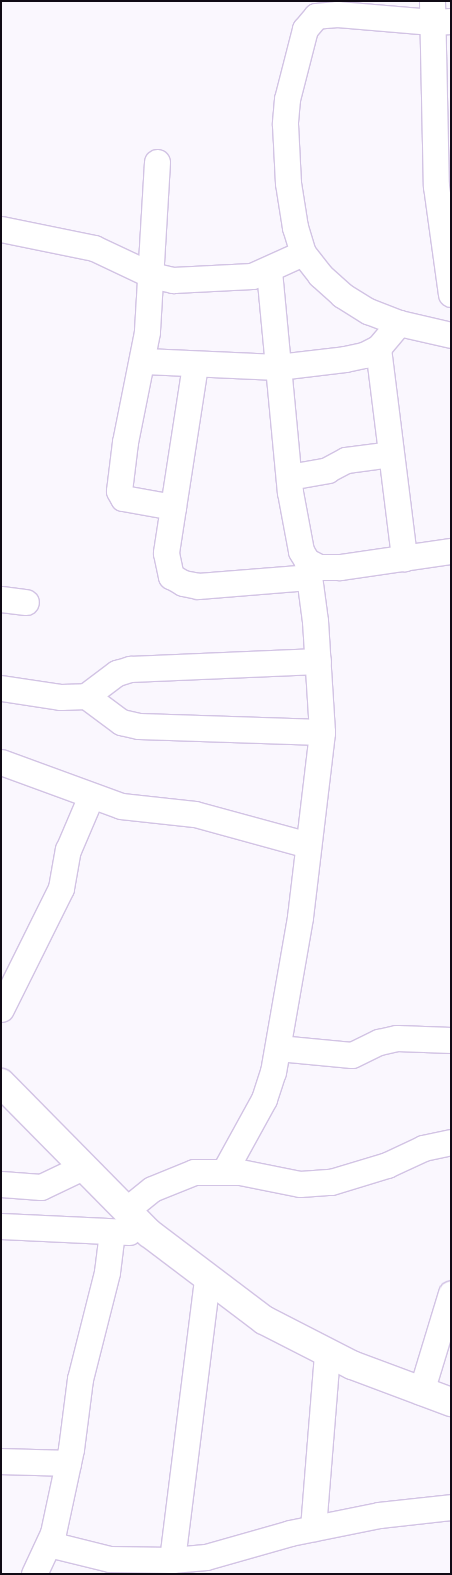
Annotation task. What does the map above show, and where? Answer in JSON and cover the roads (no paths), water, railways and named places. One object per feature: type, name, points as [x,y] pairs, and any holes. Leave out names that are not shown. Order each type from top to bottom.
[{"type":"street","points":[[451,294],[445,213],[438,15],[337,14],[316,16],[310,21],[287,99],[285,124],[288,184],[295,227],[303,253],[342,295],[368,311],[399,323],[451,335]]},
{"type":"street","points":[[158,162],[144,361],[125,442],[119,491],[122,498],[173,507]]},
{"type":"street","points":[[1,229],[94,248],[151,275],[194,280],[252,276],[269,271],[303,253]]},
{"type":"street","points":[[224,1170],[264,1099],[278,1048],[308,845],[322,732],[318,661],[308,569],[301,551],[289,477],[269,271]]},
{"type":"street","points":[[144,361],[278,368],[364,355],[378,348],[399,323]]},
{"type":"street","points":[[378,348],[404,558]]},
{"type":"street","points":[[195,365],[166,566],[171,576],[182,583],[198,586],[319,567],[340,567],[451,551]]},
{"type":"street","points":[[289,477],[327,470],[346,460],[391,454]]},
{"type":"street","points":[[1,599],[26,602]]},
{"type":"street","points":[[1,688],[61,697],[86,696],[117,673],[130,669],[318,661]]},
{"type":"street","points":[[86,696],[121,722],[139,726],[322,732]]},
{"type":"street","points":[[1,762],[13,764],[91,796],[142,810],[196,814],[308,845]]},
{"type":"street","points":[[1,1010],[61,888],[68,850],[91,796]]},
{"type":"street","points":[[278,1048],[352,1055],[397,1038],[451,1040]]},
{"type":"street","points":[[1,1083],[84,1166],[119,1221]]},
{"type":"street","points":[[34,1574],[49,1544],[68,1463],[80,1379],[119,1221],[152,1189],[173,1178],[194,1172],[224,1170],[300,1184],[330,1182],[363,1173],[423,1148],[451,1142]]},
{"type":"street","points":[[1,1184],[41,1187],[84,1166]]},
{"type":"street","points":[[1,1226],[119,1221],[149,1233],[208,1280],[264,1320],[327,1353],[421,1392],[451,1402]]},
{"type":"street","points":[[172,1560],[208,1280]]},
{"type":"street","points":[[421,1392],[451,1293]]},
{"type":"street","points":[[313,1528],[327,1353]]},
{"type":"street","points":[[1,1461],[68,1463]]},
{"type":"street","points":[[49,1544],[110,1559],[172,1560],[210,1565],[313,1528],[379,1514],[451,1507]]}]
